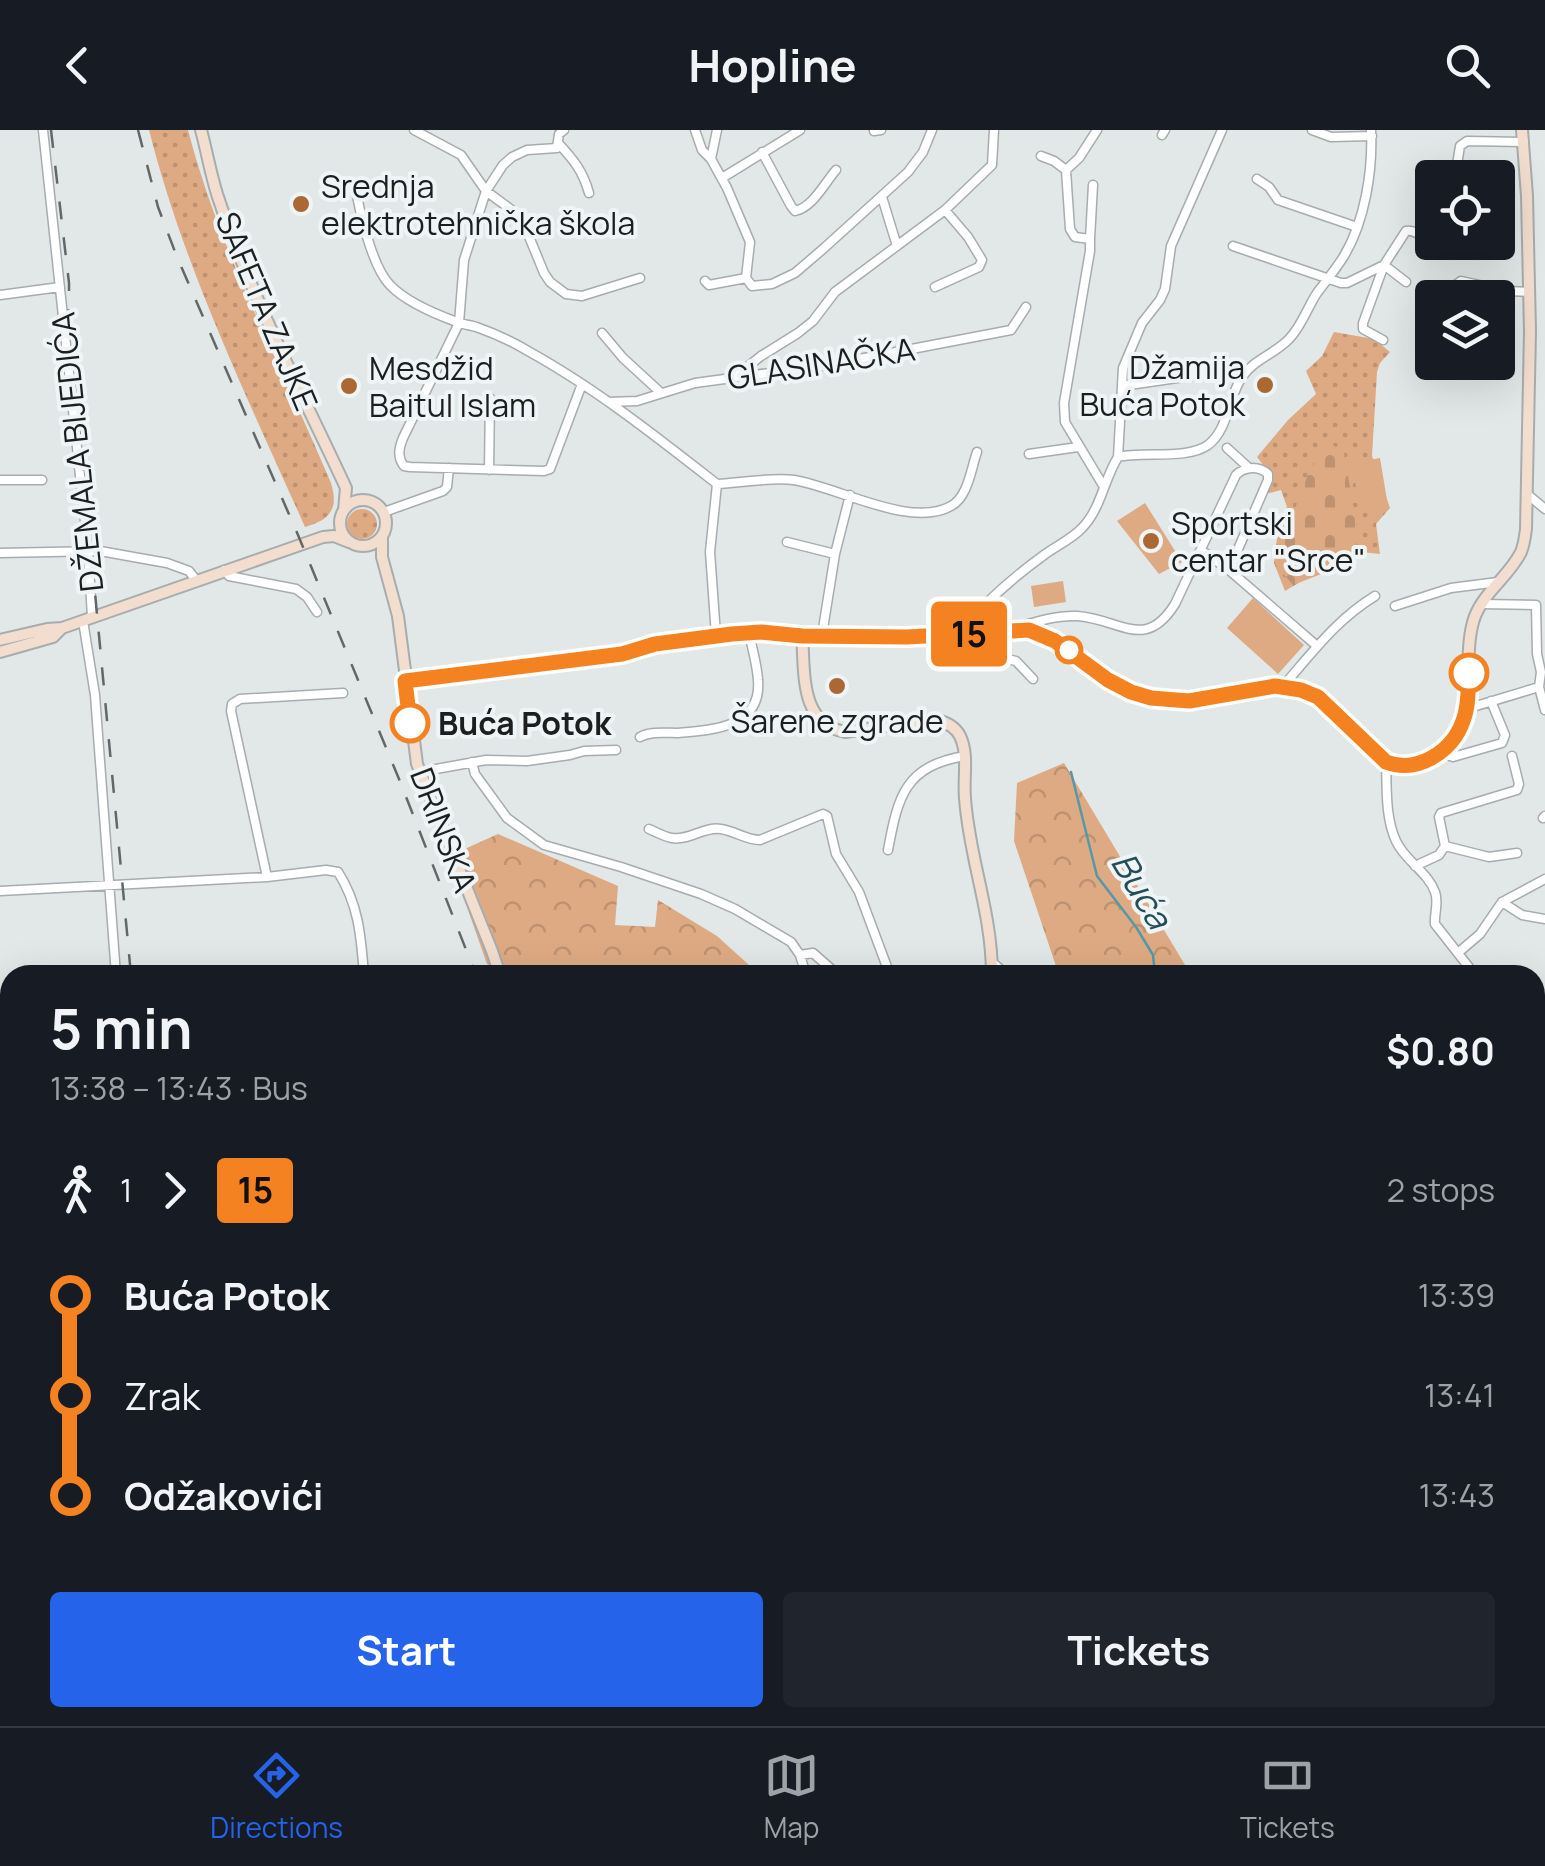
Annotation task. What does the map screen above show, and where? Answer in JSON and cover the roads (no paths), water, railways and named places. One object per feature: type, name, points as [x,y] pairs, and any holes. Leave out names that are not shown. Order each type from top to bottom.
[{"type":"street","name":"DŽEMALA BIJEDIĆA","points":[[43,130],[88,550],[87,619],[115,965]]},
{"type":"street","name":"SAFETA ZAJKE","points":[[201,130],[218,196],[266,318],[346,488]]},
{"type":"street","points":[[414,130],[461,155],[486,191],[521,217],[544,273],[557,289],[574,297],[582,296],[640,278]]},
{"type":"street","points":[[564,130],[553,150],[527,150],[503,165],[486,191],[464,260],[459,323],[403,438],[399,454],[404,466],[550,470],[582,384]]},
{"type":"street","points":[[695,130],[702,150],[722,178],[750,242],[746,278],[752,286],[772,284],[795,273],[908,172],[923,152],[932,130]]},
{"type":"street","points":[[711,159],[717,130]]},
{"type":"street","points":[[722,178],[800,130]]},
{"type":"street","points":[[736,376],[798,333],[813,321],[835,292],[945,210],[992,165],[994,130]]},
{"type":"street","points":[[1066,170],[1097,130]]},
{"type":"street","points":[[957,636],[976,611],[1000,590],[1080,531],[1096,508],[1118,457],[1123,368],[1142,323],[1165,289],[1171,246],[1222,130]]},
{"type":"street","points":[[1118,457],[1194,451],[1206,446],[1216,436],[1245,372],[1290,338],[1345,255],[1367,187],[1372,133],[1331,137],[1312,130]]},
{"type":"street","points":[[346,488],[384,512],[382,558],[398,616],[405,681],[622,654],[716,634],[957,636],[1029,630],[1048,637],[1108,680],[1151,698],[1189,701],[1284,685],[1301,690],[1318,697],[1386,762],[1408,766],[1440,753],[1464,720],[1470,632],[1481,604],[1523,546],[1529,292],[1523,136],[1466,141],[1460,146],[1458,160]]},
{"type":"street","points":[[558,142],[578,164],[589,193]]},
{"type":"street","points":[[762,152],[796,211],[810,203],[836,170]]},
{"type":"street","points":[[1041,156],[1066,170]]},
{"type":"street","points":[[1066,170],[1070,229],[1075,237],[1090,239]]},
{"type":"street","points":[[1257,179],[1278,200],[1357,226]]},
{"type":"street","points":[[355,184],[358,209],[375,258],[392,288],[459,323],[478,327],[526,350],[582,384],[717,484],[791,480],[916,514],[938,512],[962,498],[977,452]]},
{"type":"street","points":[[1093,185],[1090,250],[1064,403],[1065,422],[1104,486]]},
{"type":"street","points":[[882,196],[897,246]]},
{"type":"street","points":[[935,287],[979,267],[982,260],[945,210]]},
{"type":"street","points":[[1383,340],[1363,329],[1363,322],[1384,265],[1406,231],[1415,232]]},
{"type":"street","points":[[1233,246],[1341,283],[1384,265]]},
{"type":"street","points":[[1384,265],[1406,282]]},
{"type":"street","points":[[705,281],[710,284],[746,278]]},
{"type":"street","name":"DŽEMALA BIJEDIĆA","points":[[0,295],[60,287]]},
{"type":"street","points":[[1515,291],[1529,292]]},
{"type":"street","name":"GLASINAČKA","points":[[605,401],[623,403],[736,376],[788,372],[1011,330],[1026,306]]},
{"type":"street","points":[[602,333],[660,392]]},
{"type":"street","points":[[1122,386],[1245,372]]},
{"type":"street","points":[[488,470],[490,398]]},
{"type":"street","points":[[1029,454],[1078,447]]},
{"type":"street","points":[[1226,448],[1249,468]]},
{"type":"street","points":[[384,512],[444,492],[448,487],[448,468]]},
{"type":"street","points":[[1006,631],[1064,616],[1094,618],[1144,632],[1155,628],[1176,604],[1231,482],[1242,469],[1264,471],[1268,480],[1229,570]]},
{"type":"street","points":[[0,480],[42,480]]},
{"type":"street","points":[[716,634],[710,552],[717,484]]},
{"type":"street","points":[[346,488],[342,530],[349,542]]},
{"type":"street","points":[[1527,494],[1545,509]]},
{"type":"street","points":[[822,635],[835,554],[850,495]]},
{"type":"street","points":[[323,537],[350,504],[365,500]]},
{"type":"street","points":[[0,640],[62,628],[323,537],[334,536],[370,546],[382,537]]},
{"type":"street","points":[[787,542],[835,554]]},
{"type":"street","points":[[363,546],[382,558]]},
{"type":"street","points":[[0,553],[88,550],[166,564],[189,571],[196,580]]},
{"type":"street","points":[[1201,550],[1317,646]]},
{"type":"street","points":[[224,570],[229,576],[296,589],[317,612]]},
{"type":"street","points":[[1396,606],[1451,588],[1498,582]]},
{"type":"street","points":[[1284,685],[1354,608],[1374,596]]},
{"type":"street","points":[[1481,604],[1536,606],[1536,654],[1543,672],[1539,687],[1545,710]]},
{"type":"street","points":[[0,652],[53,637],[62,628]]},
{"type":"street","points":[[640,737],[732,725],[750,712],[758,698],[758,678],[749,633]]},
{"type":"street","points":[[802,636],[807,696],[819,721],[831,730],[845,732],[935,719],[958,732],[965,756],[965,799],[995,965]]},
{"type":"street","points":[[957,636],[981,653],[1016,661],[1033,678]]},
{"type":"street","name":"DRINSKA","points":[[405,681],[420,772],[497,965]]},
{"type":"street","points":[[1466,709],[1539,687]]},
{"type":"street","points":[[266,876],[232,704],[240,699],[343,693]]},
{"type":"street","points":[[1440,753],[1453,757],[1502,743],[1505,735],[1491,702]]},
{"type":"street","points":[[420,772],[486,760],[527,761],[616,750]]},
{"type":"street","points":[[888,850],[897,805],[906,788],[934,764],[965,756]]},
{"type":"street","points":[[1415,866],[1439,856],[1445,846],[1438,817],[1441,813],[1516,790],[1519,784],[1512,756]]},
{"type":"street","points":[[472,762],[474,774],[507,818],[544,845],[621,867],[718,902],[782,935],[791,942],[803,965]]},
{"type":"street","points":[[1386,762],[1390,822],[1397,844],[1433,888],[1437,897],[1436,924],[1468,965]]},
{"type":"street","points":[[649,829],[679,838],[724,829],[760,840],[811,818],[827,816],[836,854],[859,892],[886,965]]},
{"type":"street","points":[[1445,846],[1489,858],[1517,853]]},
{"type":"street","points":[[0,890],[338,872],[359,920],[363,965]]},
{"type":"street","points":[[1460,952],[1480,934],[1502,902],[1545,879]]},
{"type":"street","points":[[1502,902],[1522,915],[1545,919]]},
{"type":"street","points":[[800,955],[813,952],[827,965]]},
{"type":"waterway","name":"Buća","points":[[1071,772],[1097,876],[1136,927],[1153,955],[1154,965]]},
{"type":"railway","points":[[51,130],[69,283],[69,317],[130,965]]},
{"type":"railway","points":[[138,130],[158,207],[177,257],[298,535],[472,965]]},
{"type":"place","name":"Srednja elektrotehnička škola","points":[[301,204]]},
{"type":"place","name":"Džamija Buća Potok","points":[[1265,385]]},
{"type":"place","name":"Mesdžid Baitul Islam","points":[[349,386]]},
{"type":"place","name":"Sportski centar \"Srce\"","points":[[1151,541]]},
{"type":"place","name":"Šarene zgrade","points":[[837,686]]},
{"type":"place","name":"Buća Potok","points":[[410,723]]}]
